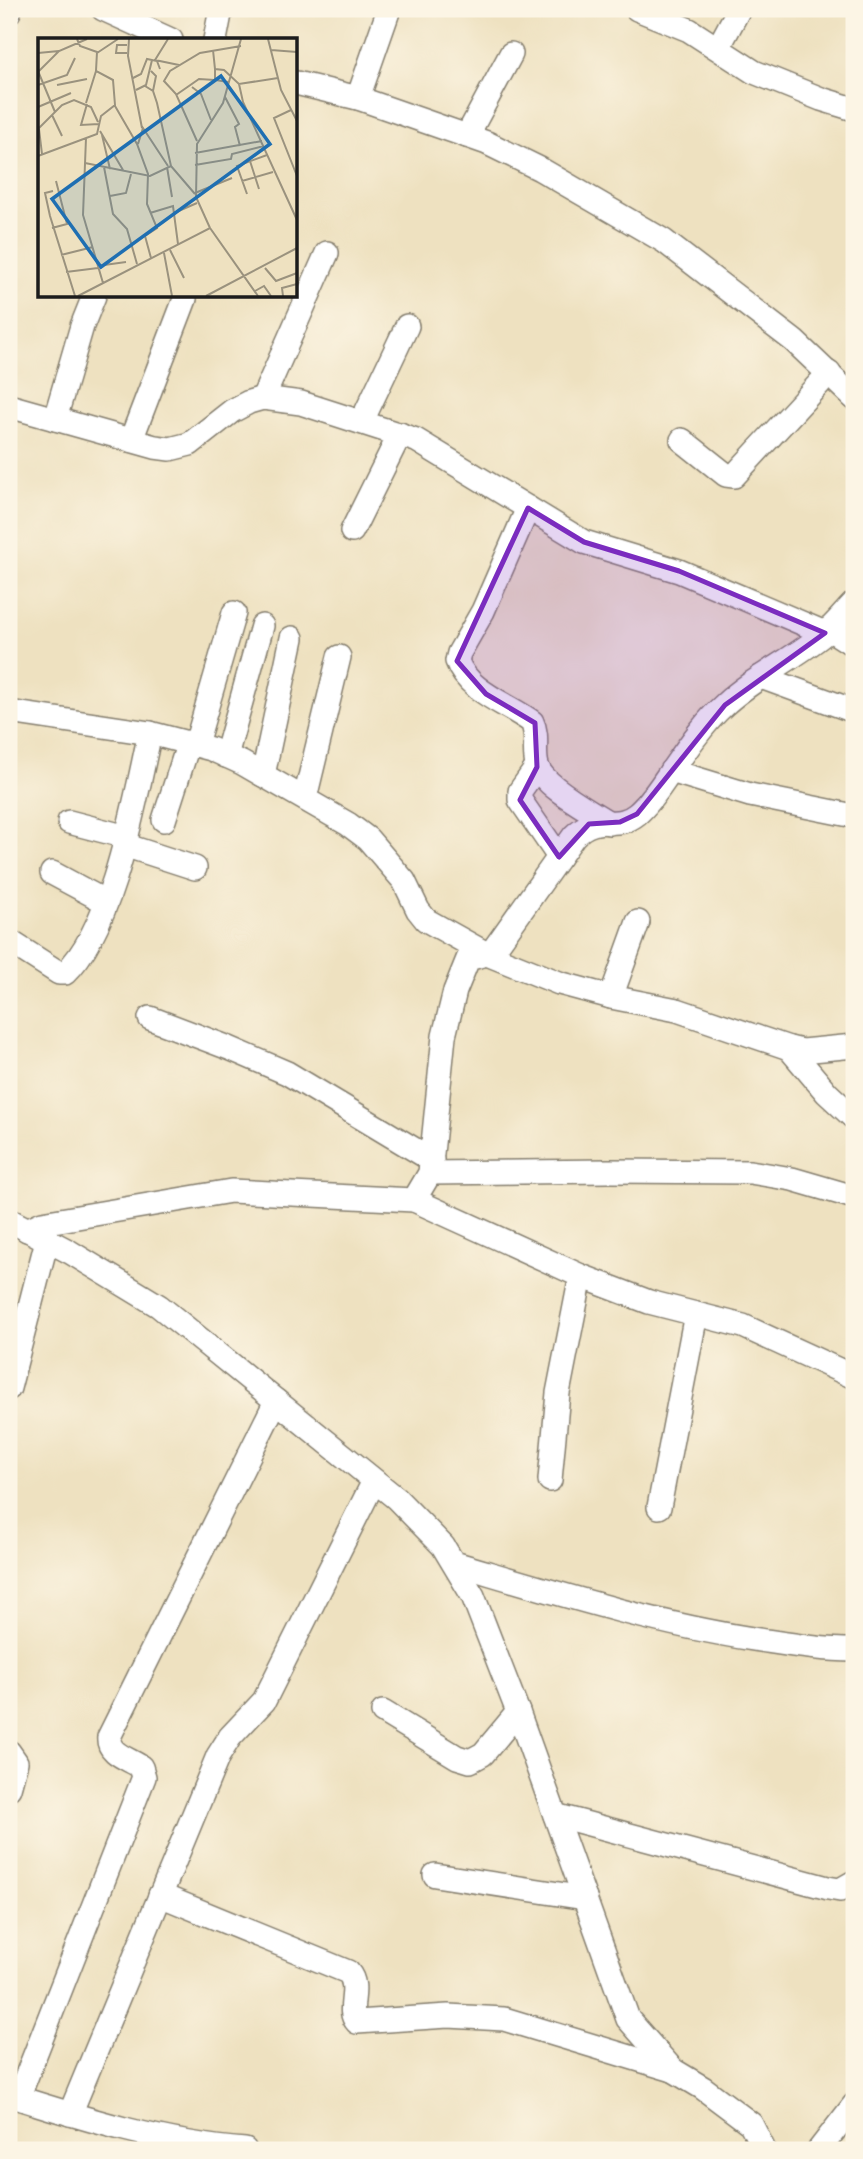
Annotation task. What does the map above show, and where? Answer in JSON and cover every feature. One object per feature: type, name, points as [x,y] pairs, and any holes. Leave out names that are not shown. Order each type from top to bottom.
[{"type":"street","points":[[103,9],[168,38]]},
{"type":"street","points":[[215,38],[221,9]]},
{"type":"street","points":[[358,98],[389,9]]},
{"type":"street","points":[[637,9],[676,24],[744,66],[776,82],[854,109]]},
{"type":"street","points":[[718,48],[739,9]]},
{"type":"street","points":[[467,136],[511,54]]},
{"type":"street","points":[[298,83],[358,98],[487,143],[540,169],[664,241],[794,341],[854,398]]},
{"type":"street","points":[[263,398],[327,253]]},
{"type":"street","points":[[55,419],[82,326],[93,298]]},
{"type":"street","points":[[131,440],[185,299]]},
{"type":"street","points":[[362,421],[407,326]]},
{"type":"street","points":[[682,440],[726,475],[734,476],[829,373]]},
{"type":"street","points":[[9,405],[170,449],[190,444],[232,411],[250,401],[263,398],[301,403],[400,434],[436,451],[584,542],[679,571],[827,631],[854,645]]},
{"type":"street","points":[[352,531],[400,434]]},
{"type":"street","points":[[528,508],[489,598],[457,661],[466,676],[486,694],[533,722],[537,767],[520,792],[520,800],[559,857]]},
{"type":"street","points":[[414,1200],[431,1167],[448,1014],[466,961],[494,949],[583,827],[589,824],[621,822],[637,814],[705,723],[743,689],[827,631],[854,603]]},
{"type":"street","points":[[164,820],[193,743],[234,613]]},
{"type":"street","points":[[226,756],[262,626]]},
{"type":"street","points":[[263,775],[292,638]]},
{"type":"street","points":[[305,798],[339,657]]},
{"type":"street","points":[[761,677],[854,710]]},
{"type":"street","points":[[9,712],[150,733],[193,743],[226,756],[305,798],[368,839],[404,881],[426,920],[487,954],[559,984],[677,1010],[802,1051],[854,1046]]},
{"type":"street","points":[[9,940],[55,972],[65,974],[90,938],[106,902],[126,841],[150,733]]},
{"type":"street","points":[[537,767],[555,787],[609,822]]},
{"type":"street","points":[[671,771],[750,795],[854,816]]},
{"type":"street","points":[[69,822],[195,868]]},
{"type":"street","points":[[52,873],[106,902]]},
{"type":"street","points":[[611,997],[638,922]]},
{"type":"street","points":[[150,1018],[286,1073],[431,1167],[729,1171],[792,1179],[854,1197]]},
{"type":"street","points":[[789,1048],[822,1087],[854,1118]]},
{"type":"street","points":[[28,1230],[42,1223],[231,1191],[414,1200],[581,1276],[649,1302],[743,1326],[854,1377]]},
{"type":"street","points":[[9,1388],[28,1230]]},
{"type":"street","points":[[28,1230],[159,1306],[396,1498],[443,1546],[473,1596],[518,1712],[628,2019],[673,2070]]},
{"type":"street","points":[[550,1480],[558,1392],[581,1276]]},
{"type":"street","points":[[659,1507],[696,1314]]},
{"type":"street","points":[[245,2150],[196,2147],[100,2123],[13,2096],[144,1777],[143,1770],[138,1765],[113,1750],[108,1743],[109,1737],[276,1401]]},
{"type":"street","points":[[70,2114],[218,1756],[230,1737],[264,1701],[374,1481]]},
{"type":"street","points":[[454,1563],[649,1619],[793,1645],[854,1650]]},
{"type":"street","points":[[383,1712],[457,1757],[470,1761],[483,1754],[518,1712]]},
{"type":"street","points":[[9,1752],[16,1762],[9,1788]]},
{"type":"street","points":[[555,1815],[828,1888],[840,1890],[854,1882]]},
{"type":"street","points":[[435,1875],[585,1898]]},
{"type":"street","points":[[160,1895],[348,1972],[355,1984],[352,2015],[357,2022],[448,2016],[503,2019],[673,2070],[703,2088],[751,2124],[764,2150]]},
{"type":"street","points":[[819,2150],[854,2105]]},
{"type":"highlighted area","points":[[528,508],[584,542],[679,571],[825,633],[725,705],[637,814],[620,822],[589,824],[559,857],[520,800],[537,767],[535,723],[486,694],[457,661]]}]
